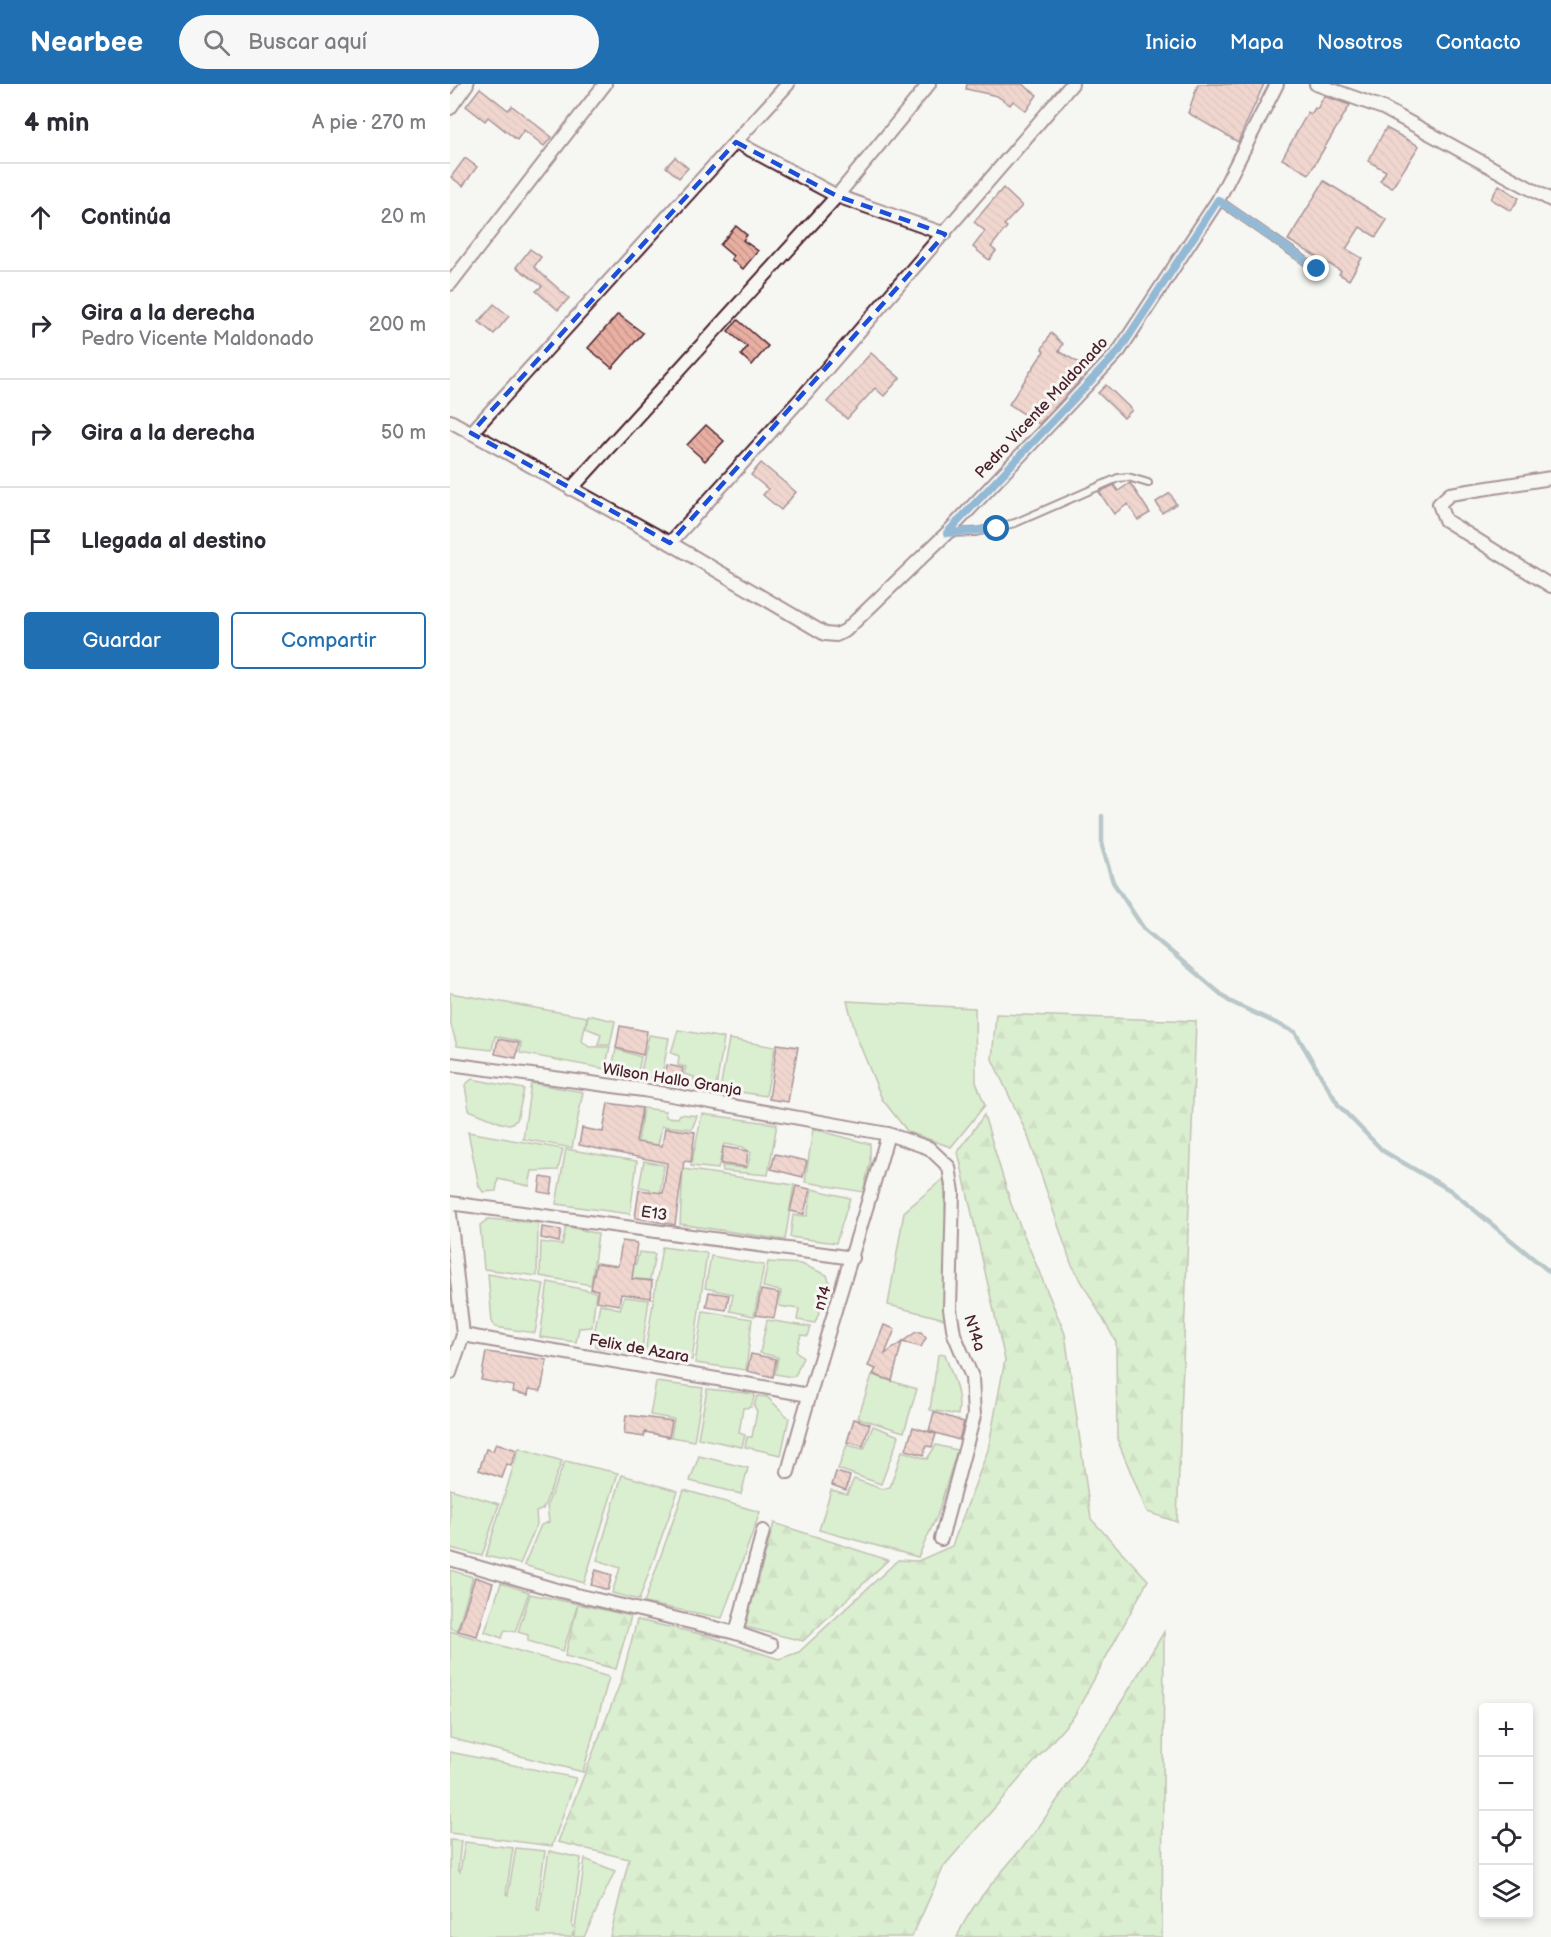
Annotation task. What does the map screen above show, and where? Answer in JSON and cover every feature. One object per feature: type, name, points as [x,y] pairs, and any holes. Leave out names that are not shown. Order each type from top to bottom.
[{"type":"street","points":[[450,108],[468,84]]},
{"type":"street","points":[[450,284],[605,84]]},
{"type":"street","points":[[471,433],[788,84]]},
{"type":"street","points":[[572,489],[837,196],[929,84]]},
{"type":"street","points":[[450,422],[670,543],[945,234],[1072,84]]},
{"type":"street","name":"Pedro Vicente Maldonado","points":[[670,543],[825,634],[836,635],[845,631],[947,533],[1119,351],[1218,200],[1277,84]]},
{"type":"street","points":[[1316,84],[1383,108],[1551,200]]},
{"type":"street","points":[[736,142],[837,196],[945,234]]},
{"type":"street","points":[[1551,478],[1450,494],[1439,504],[1445,520],[1551,586]]},
{"type":"street","name":"Wilson Hallo Granja","points":[[450,1064],[643,1090],[888,1134]]},
{"type":"street","name":"n14","points":[[788,1472],[808,1395],[853,1258],[888,1134]]},
{"type":"street","name":"N14a","points":[[888,1134],[929,1148],[949,1167],[953,1192],[950,1309],[954,1334],[972,1377],[974,1416],[941,1539]]},
{"type":"street","name":"E13","points":[[450,1203],[853,1258]]},
{"type":"street","points":[[450,1214],[463,1335],[450,1373]]},
{"type":"street","name":"Felix de Azara","points":[[463,1335],[808,1395]]},
{"type":"street","points":[[736,1634],[763,1531]]},
{"type":"street","points":[[450,1559],[560,1591],[736,1634],[771,1646]]},
{"type":"lane","points":[[1218,200],[1317,269]]},
{"type":"lane","points":[[947,533],[976,532],[1015,523],[1118,478],[1128,477],[1148,483]]},
{"type":"highlighted area","points":[[736,142],[837,196],[945,234],[670,543],[471,433]]},
{"type":"green space","points":[[450,993],[587,1017],[582,1041],[589,1047],[610,1047],[605,1069],[520,1053],[521,1042],[495,1036],[492,1050],[457,1046],[450,1021]]},
{"type":"green space","points":[[847,1001],[975,1008],[976,1082],[985,1105],[951,1147],[908,1132],[882,1099],[857,1038]]},
{"type":"green space","points":[[996,1014],[1196,1021],[1177,1522],[1147,1512],[1117,1439],[1116,1342],[1071,1263],[1028,1136],[992,1059]]},
{"type":"green space","points":[[588,1015],[615,1021],[610,1045],[598,1045],[601,1034],[586,1028]]},
{"type":"green space","points":[[678,1030],[724,1038],[716,1088],[693,1086],[694,1077],[684,1074],[686,1067],[678,1065],[679,1056],[671,1053]]},
{"type":"green space","points":[[649,1035],[669,1038],[661,1080],[640,1076]]},
{"type":"green space","points":[[729,1039],[775,1047],[766,1096],[720,1089]]},
{"type":"green space","points":[[616,1049],[641,1057],[637,1077],[611,1072]]},
{"type":"green space","points":[[472,1079],[524,1089],[517,1120],[510,1124],[501,1123],[469,1110],[465,1085]]},
{"type":"green space","points":[[531,1083],[583,1092],[572,1148],[523,1139]]},
{"type":"green space","points":[[643,1108],[665,1111],[666,1117],[678,1118],[680,1114],[697,1116],[692,1129],[662,1126],[658,1145],[638,1142]]},
{"type":"green space","points":[[702,1114],[777,1124],[768,1175],[723,1171],[722,1166],[747,1168],[751,1153],[743,1147],[724,1144],[718,1169],[691,1166]]},
{"type":"green space","points":[[984,1115],[1011,1204],[1065,1334],[1091,1519],[1148,1580],[1074,1716],[944,1866],[912,1937],[610,1937],[629,1859],[558,1842],[621,1681],[637,1620],[705,1635],[779,1659],[799,1652],[898,1560],[918,1561],[952,1546],[988,1450],[1005,1360],[958,1152]]},
{"type":"green space","points":[[813,1129],[870,1144],[870,1163],[863,1192],[805,1182]]},
{"type":"green space","points":[[468,1132],[563,1149],[558,1170],[532,1171],[529,1186],[498,1179],[496,1191],[483,1192],[479,1186]]},
{"type":"green space","points":[[566,1149],[637,1161],[630,1214],[556,1204]]},
{"type":"green space","points":[[644,1161],[664,1165],[660,1195],[651,1193],[650,1189],[639,1187]]},
{"type":"green space","points":[[683,1169],[794,1185],[785,1240],[680,1224]]},
{"type":"green space","points":[[944,1178],[947,1255],[945,1319],[888,1305],[904,1212]]},
{"type":"green space","points":[[812,1189],[850,1198],[836,1243],[790,1237],[793,1215],[807,1216]]},
{"type":"green space","points":[[488,1219],[538,1223],[537,1276],[484,1269],[480,1225]]},
{"type":"green space","points":[[566,1226],[598,1234],[591,1285],[540,1276],[541,1242],[562,1245]]},
{"type":"green space","points":[[662,1247],[707,1253],[692,1360],[645,1353]]},
{"type":"green space","points":[[639,1252],[655,1254],[650,1280],[628,1278],[630,1264],[636,1264]]},
{"type":"green space","points":[[711,1256],[764,1265],[754,1316],[730,1311],[733,1294],[705,1288]]},
{"type":"green space","points":[[768,1262],[801,1264],[827,1275],[830,1284],[815,1323],[797,1320],[799,1309],[779,1306],[781,1291],[763,1287]]},
{"type":"green space","points":[[488,1274],[544,1284],[535,1333],[495,1327],[492,1322]]},
{"type":"green space","points":[[548,1282],[596,1292],[592,1327],[579,1328],[576,1342],[540,1337]]},
{"type":"green space","points":[[624,1297],[649,1300],[641,1355],[596,1347],[595,1329],[600,1304],[620,1309]]},
{"type":"green space","points":[[703,1311],[752,1319],[746,1370],[695,1363]]},
{"type":"green space","points":[[767,1320],[811,1327],[808,1336],[801,1335],[796,1351],[803,1357],[796,1374],[792,1377],[775,1374],[778,1357],[760,1353]]},
{"type":"green space","points":[[945,1354],[957,1391],[958,1415],[930,1410],[938,1355]]},
{"type":"green space","points":[[872,1375],[917,1389],[904,1432],[858,1418]]},
{"type":"green space","points":[[656,1382],[703,1388],[694,1441],[671,1437],[674,1419],[650,1415]]},
{"type":"green space","points":[[707,1389],[755,1394],[751,1407],[743,1408],[739,1433],[745,1435],[742,1447],[698,1438]]},
{"type":"green space","points":[[757,1396],[767,1397],[789,1418],[781,1455],[745,1447],[747,1437],[752,1437],[757,1411],[754,1406]]},
{"type":"green space","points":[[873,1426],[899,1436],[881,1484],[838,1469],[847,1445],[864,1449]]},
{"type":"green space","points":[[936,1445],[957,1450],[937,1516],[918,1557],[819,1530],[831,1490],[847,1494],[854,1479],[882,1489],[890,1487],[902,1451],[927,1459]]},
{"type":"green space","points":[[519,1448],[562,1461],[543,1509],[536,1512],[537,1524],[520,1564],[486,1556]]},
{"type":"green space","points":[[699,1456],[748,1468],[741,1494],[690,1481]]},
{"type":"green space","points":[[565,1461],[618,1473],[584,1583],[524,1565],[541,1525],[549,1522],[547,1505]]},
{"type":"green space","points":[[622,1475],[678,1491],[639,1600],[612,1593],[620,1568],[597,1560]]},
{"type":"green space","points":[[450,1489],[499,1504],[482,1556],[450,1548]]},
{"type":"green space","points":[[684,1490],[760,1512],[722,1618],[644,1603]]},
{"type":"green space","points":[[774,1523],[888,1560],[803,1641],[745,1627]]},
{"type":"green space","points":[[450,1570],[473,1577],[457,1630],[450,1628]]},
{"type":"green space","points":[[501,1583],[529,1592],[515,1632],[505,1630],[502,1638],[485,1632]]},
{"type":"green space","points":[[530,1594],[578,1604],[563,1651],[528,1641],[528,1635],[518,1632]]},
{"type":"green space","points":[[578,1604],[631,1616],[616,1669],[565,1656]]},
{"type":"green space","points":[[450,1631],[609,1677],[583,1772],[450,1738]]},
{"type":"green space","points":[[1164,1632],[1162,1937],[957,1937],[973,1907],[1028,1842],[1055,1804]]},
{"type":"green space","points":[[450,1752],[576,1778],[552,1846],[450,1833]]},
{"type":"green space","points":[[450,1840],[461,1841],[458,1870],[460,1872],[465,1842],[513,1848],[506,1894],[508,1895],[516,1848],[545,1851],[537,1909],[539,1911],[549,1851],[581,1858],[572,1926],[575,1928],[585,1859],[615,1871],[584,1937],[574,1937],[574,1932],[571,1937],[450,1937]]},
{"type":"building","points":[[967,84],[1022,84],[1037,95],[1026,111],[1013,101],[1010,105],[997,96],[966,89]]},
{"type":"building","points":[[1198,84],[1264,84],[1238,142],[1188,113]]},
{"type":"building","points":[[480,88],[508,110],[512,106],[552,137],[544,146],[524,130],[517,140],[488,117],[485,121],[466,106]]},
{"type":"building","points":[[1324,96],[1350,105],[1309,174],[1282,159],[1308,112],[1311,114],[1315,108],[1317,109]]},
{"type":"building","points":[[1386,128],[1419,146],[1392,188],[1380,181],[1386,171],[1368,161]]},
{"type":"building","points":[[675,157],[688,168],[679,178],[666,167]]},
{"type":"building","points":[[465,158],[477,167],[463,186],[451,177]]},
{"type":"building","points":[[1324,181],[1387,220],[1376,237],[1360,227],[1346,249],[1362,258],[1349,280],[1339,274],[1341,271],[1288,240]]},
{"type":"building","points":[[1499,185],[1519,198],[1511,211],[1491,199]]},
{"type":"building","points":[[1003,188],[1022,206],[1004,225],[1007,227],[991,247],[996,251],[989,260],[973,247],[985,231],[974,222]]},
{"type":"building","points":[[736,226],[747,235],[743,240],[758,251],[743,269],[720,245]]},
{"type":"building","points":[[530,249],[541,257],[534,267],[569,298],[558,310],[536,291],[542,286],[516,267]]},
{"type":"building","points":[[494,304],[509,316],[494,334],[479,322]]},
{"type":"building","points":[[618,314],[643,333],[612,368],[588,348]]},
{"type":"building","points":[[738,320],[768,346],[752,365],[741,355],[747,347],[728,331]]},
{"type":"building","points":[[1051,333],[1063,344],[1059,351],[1087,368],[1077,384],[1039,424],[1009,404],[1044,351],[1042,349]]},
{"type":"building","points":[[871,353],[900,378],[884,396],[875,388],[847,419],[827,402]]},
{"type":"building","points":[[1106,385],[1132,410],[1124,418],[1098,393]]},
{"type":"building","points":[[706,425],[724,441],[705,461],[687,445]]},
{"type":"building","points":[[761,463],[796,492],[781,510],[763,495],[768,489],[751,475]]},
{"type":"building","points":[[1130,483],[1150,513],[1138,520],[1128,504],[1114,514],[1099,492],[1114,485],[1118,491]]},
{"type":"building","points":[[1170,493],[1176,504],[1162,513],[1156,502]]},
{"type":"building","points":[[620,1026],[647,1031],[643,1055],[616,1048]]},
{"type":"building","points":[[498,1039],[519,1043],[516,1058],[495,1054]]},
{"type":"building","points":[[777,1044],[798,1047],[788,1102],[769,1099]]},
{"type":"building","points":[[667,1065],[683,1068],[680,1087],[663,1084]]},
{"type":"building","points":[[608,1103],[642,1108],[636,1142],[662,1146],[665,1128],[695,1132],[691,1162],[684,1161],[675,1225],[635,1218],[639,1190],[663,1193],[667,1163],[579,1145],[582,1128],[603,1132]]},
{"type":"building","points":[[723,1147],[748,1151],[746,1167],[721,1164]]},
{"type":"building","points":[[775,1154],[807,1161],[803,1177],[771,1169]]},
{"type":"building","points":[[541,1177],[553,1179],[551,1194],[539,1192]]},
{"type":"building","points":[[796,1186],[810,1189],[804,1214],[790,1211]]},
{"type":"building","points":[[542,1227],[561,1230],[559,1242],[541,1238]]},
{"type":"building","points":[[622,1241],[637,1243],[632,1279],[652,1281],[651,1298],[621,1294],[619,1305],[596,1301],[598,1290],[591,1289],[596,1263],[618,1266]]},
{"type":"building","points":[[761,1290],[779,1293],[774,1318],[756,1315]]},
{"type":"building","points":[[709,1292],[729,1295],[726,1310],[706,1307]]},
{"type":"building","points":[[884,1325],[895,1329],[885,1354],[916,1332],[921,1332],[926,1338],[921,1347],[902,1342],[892,1381],[873,1374],[876,1369],[868,1366]]},
{"type":"building","points":[[486,1352],[547,1360],[541,1391],[529,1389],[528,1395],[513,1392],[514,1386],[481,1380]]},
{"type":"building","points":[[751,1354],[776,1359],[773,1377],[747,1371]]},
{"type":"building","points":[[934,1412],[964,1422],[959,1440],[929,1431]]},
{"type":"building","points":[[626,1415],[672,1421],[669,1437],[645,1432],[644,1437],[624,1434]]},
{"type":"building","points":[[854,1419],[870,1424],[863,1446],[847,1442]]},
{"type":"building","points":[[913,1427],[936,1434],[932,1447],[926,1446],[924,1455],[906,1450]]},
{"type":"building","points":[[496,1443],[517,1450],[511,1466],[507,1464],[502,1478],[479,1470],[486,1449],[493,1451]]},
{"type":"building","points":[[836,1472],[850,1476],[846,1490],[832,1485]]},
{"type":"building","points":[[596,1570],[612,1575],[608,1590],[591,1585]]},
{"type":"building","points":[[475,1577],[493,1583],[477,1636],[458,1631]]},
{"type":"waterway","points":[[1102,816],[1102,846],[1113,882],[1144,929],[1229,1001],[1295,1032],[1339,1106],[1383,1151],[1450,1190],[1551,1273]]},
{"type":"route","points":[[997,529],[947,533],[1119,351],[1218,200],[1317,269]]}]
